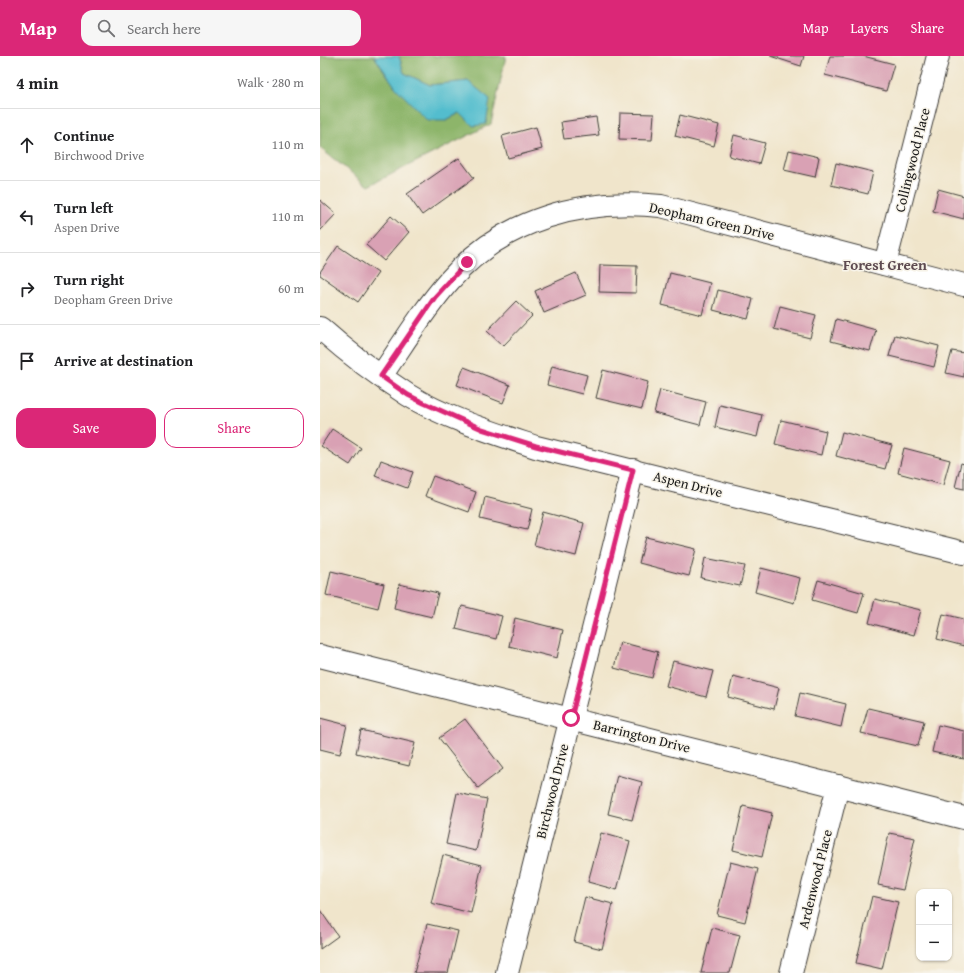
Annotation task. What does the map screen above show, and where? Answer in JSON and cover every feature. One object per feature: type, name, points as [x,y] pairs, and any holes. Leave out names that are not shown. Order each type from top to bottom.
[{"type":"street","name":"Collingwood Place","points":[[885,264],[938,56]]},
{"type":"street","name":"Deopham Green Drive","points":[[381,376],[435,297],[467,262],[490,244],[516,229],[542,218],[571,209],[617,203],[661,206],[964,285]]},
{"type":"street","name":"Aspen Drive","points":[[320,328],[363,365],[408,395],[482,429],[536,446],[964,553]]},
{"type":"street","name":"Birchwood Drive","points":[[507,973],[633,470]]},
{"type":"street","name":"Barrington Drive","points":[[320,656],[964,818]]},
{"type":"street","name":"Ardenwood Place","points":[[791,973],[838,786]]},
{"type":"green space","points":[[320,56],[374,56],[396,88],[446,120],[460,113],[468,81],[430,85],[404,73],[399,56],[506,56],[491,124],[368,186],[320,148]]},
{"type":"water","points":[[374,56],[399,56],[404,73],[430,85],[468,81],[490,99],[486,124],[473,126],[460,113],[446,120],[427,120],[396,88]]},
{"type":"building","points":[[770,56],[804,56],[801,66]]},
{"type":"building","points":[[830,56],[863,56],[894,64],[886,91],[825,75]]},
{"type":"building","points":[[620,113],[654,114],[652,140],[619,139]]},
{"type":"building","points":[[680,115],[719,125],[714,146],[675,136]]},
{"type":"building","points":[[596,117],[599,135],[564,139],[561,122]]},
{"type":"building","points":[[536,127],[542,149],[508,158],[502,136]]},
{"type":"building","points":[[734,135],[765,143],[759,164],[729,156]]},
{"type":"building","points":[[789,150],[819,157],[815,177],[784,170]]},
{"type":"building","points":[[459,158],[474,178],[422,215],[407,194]]},
{"type":"building","points":[[836,163],[873,172],[868,194],[831,185]]},
{"type":"building","points":[[938,189],[964,196],[964,219],[933,211]]},
{"type":"building","points":[[320,200],[336,214],[320,231]]},
{"type":"building","points":[[391,216],[409,232],[384,261],[366,245]]},
{"type":"building","points":[[338,246],[378,273],[358,302],[320,275],[320,272]]},
{"type":"building","points":[[600,265],[637,266],[636,293],[599,292]]},
{"type":"building","points":[[576,273],[586,295],[544,313],[535,291]]},
{"type":"building","points":[[670,273],[710,283],[702,315],[662,305]]},
{"type":"building","points":[[718,290],[753,299],[748,319],[713,310]]},
{"type":"building","points":[[516,301],[532,316],[503,346],[487,331]]},
{"type":"building","points":[[780,306],[816,315],[810,338],[774,329]]},
{"type":"building","points":[[836,319],[876,330],[870,351],[831,341]]},
{"type":"building","points":[[895,335],[939,346],[934,367],[889,356]]},
{"type":"building","points":[[952,351],[964,353],[964,377],[946,373]]},
{"type":"building","points":[[552,366],[587,375],[582,394],[547,385]]},
{"type":"building","points":[[464,367],[510,385],[503,403],[457,385]]},
{"type":"building","points":[[603,370],[648,382],[642,409],[596,398]]},
{"type":"building","points":[[660,390],[706,402],[700,425],[654,413]]},
{"type":"building","points":[[720,405],[762,415],[757,437],[715,427]]},
{"type":"building","points":[[781,420],[826,431],[821,455],[775,444]]},
{"type":"building","points":[[332,429],[361,448],[350,465],[321,446]]},
{"type":"building","points":[[842,432],[892,445],[885,469],[836,456]]},
{"type":"building","points":[[904,448],[950,460],[943,485],[898,473]]},
{"type":"building","points":[[381,460],[413,472],[407,488],[375,476]]},
{"type":"building","points":[[961,463],[964,464],[964,489],[955,487]]},
{"type":"building","points":[[433,476],[476,492],[469,512],[425,496]]},
{"type":"building","points":[[485,497],[532,509],[527,530],[480,519]]},
{"type":"building","points":[[543,512],[584,523],[576,556],[534,545]]},
{"type":"building","points":[[646,537],[696,549],[689,576],[639,563]]},
{"type":"building","points":[[705,558],[745,566],[740,586],[701,578]]},
{"type":"building","points":[[761,568],[800,578],[794,603],[755,592]]},
{"type":"building","points":[[331,571],[384,584],[378,608],[326,595]]},
{"type":"building","points":[[818,580],[864,593],[858,613],[812,600]]},
{"type":"building","points":[[399,584],[438,593],[432,617],[394,608]]},
{"type":"building","points":[[875,599],[921,610],[914,635],[869,623]]},
{"type":"building","points":[[462,606],[502,616],[496,639],[456,629]]},
{"type":"building","points":[[943,614],[964,619],[964,646],[937,639]]},
{"type":"building","points":[[515,618],[563,630],[557,658],[509,646]]},
{"type":"building","points":[[620,642],[658,652],[652,678],[614,668]]},
{"type":"building","points":[[673,661],[713,671],[706,697],[666,686]]},
{"type":"building","points":[[733,676],[779,688],[774,709],[728,697]]},
{"type":"building","points":[[800,693],[846,704],[841,727],[795,716]]},
{"type":"building","points":[[868,708],[924,721],[918,746],[861,733]]},
{"type":"building","points":[[320,718],[347,725],[340,754],[320,749]]},
{"type":"building","points":[[465,719],[503,769],[478,788],[439,738]]},
{"type":"building","points":[[938,725],[964,731],[964,759],[932,752]]},
{"type":"building","points":[[361,730],[415,743],[409,766],[356,753]]},
{"type":"building","points":[[617,775],[642,782],[632,820],[608,814]]},
{"type":"building","points":[[457,793],[487,799],[476,851],[446,844]]},
{"type":"building","points":[[743,806],[772,813],[762,857],[733,850]]},
{"type":"building","points":[[601,833],[630,841],[617,890],[588,882]]},
{"type":"building","points":[[889,833],[915,838],[903,890],[878,885]]},
{"type":"building","points":[[443,855],[482,865],[471,913],[431,903]]},
{"type":"building","points":[[730,862],[758,869],[745,922],[717,915]]},
{"type":"building","points":[[872,896],[898,902],[882,969],[856,963]]},
{"type":"building","points":[[585,897],[613,904],[602,949],[574,942]]},
{"type":"building","points":[[320,910],[338,936],[320,949]]},
{"type":"building","points":[[427,924],[458,931],[448,973],[414,973]]},
{"type":"building","points":[[712,928],[740,935],[730,973],[701,973]]},
{"type":"district","name":"Forest Green","points":[[885,265]]},
{"type":"route","points":[[467,262],[435,297],[381,376],[408,395],[482,429],[536,446],[633,470],[571,718]]}]
